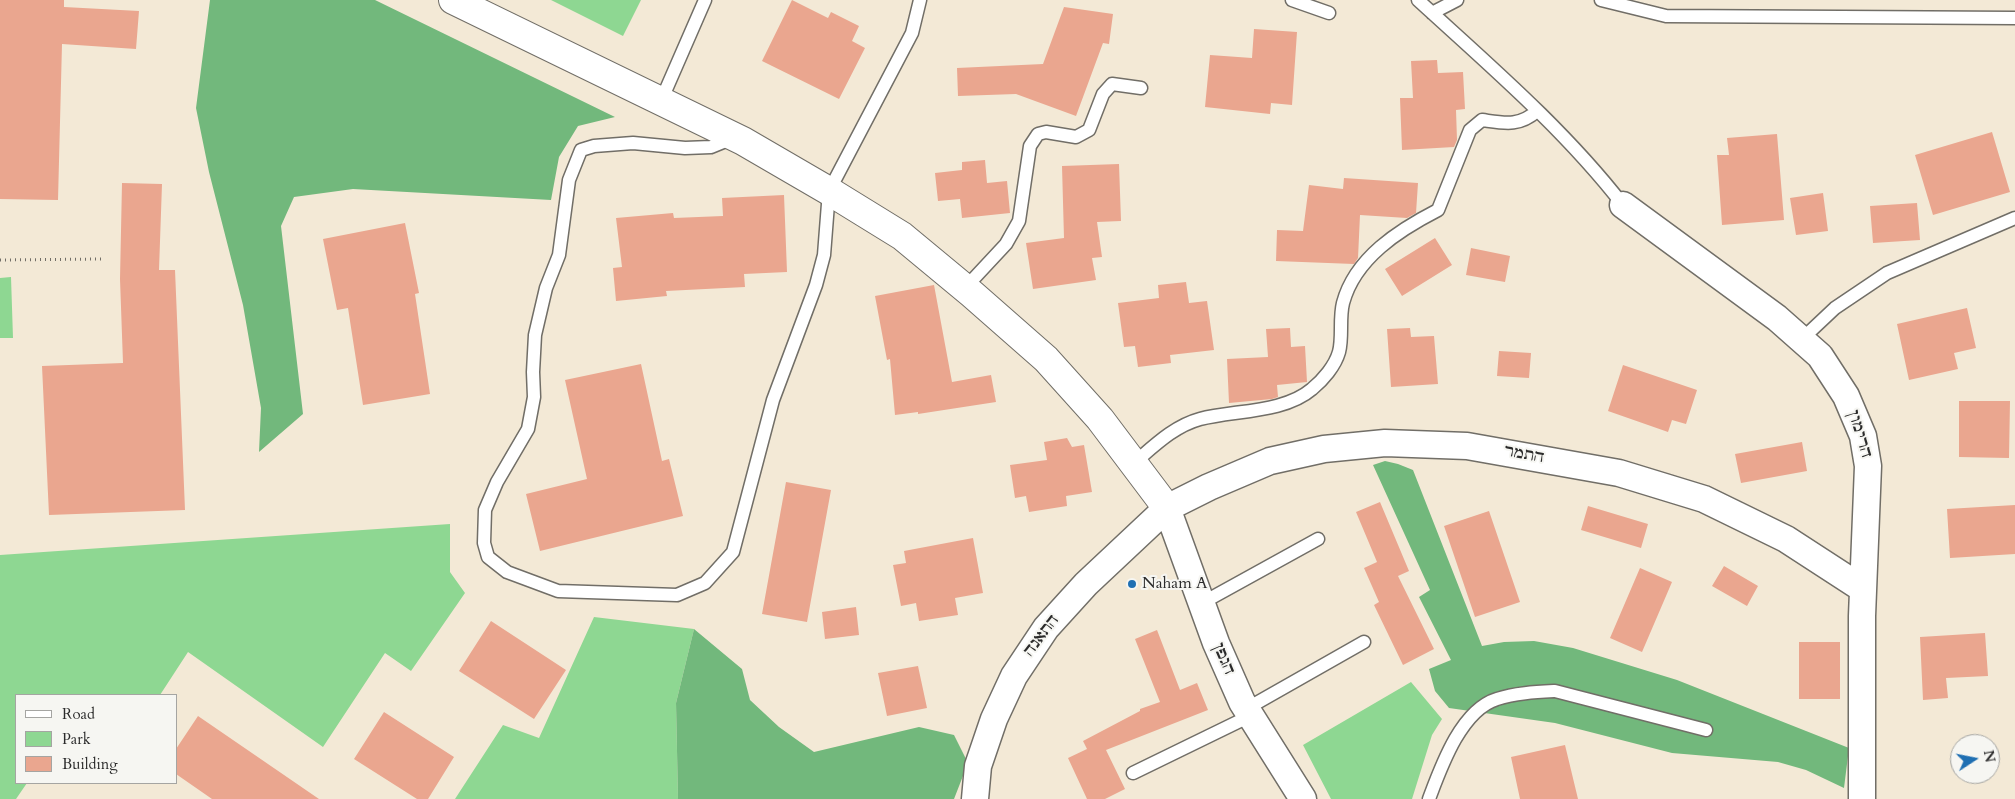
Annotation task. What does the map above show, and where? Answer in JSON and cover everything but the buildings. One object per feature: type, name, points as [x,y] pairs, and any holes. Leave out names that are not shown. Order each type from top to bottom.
[{"type":"main road","points":[[453,0],[734,137],[829,191],[902,236],[1046,359],[1100,419],[1167,508]]},
{"type":"street","name":"הרימון","points":[[1623,204],[1777,318],[1820,356],[1846,396],[1862,436],[1868,466],[1863,589],[1862,799]]},
{"type":"street","name":"התמר","points":[[1167,508],[1209,487],[1270,462],[1324,449],[1385,443],[1467,446],[1620,473],[1704,498],[1786,539],[1863,589]]},
{"type":"street","name":"הגפן","points":[[1167,508],[1216,643],[1248,713],[1303,799]]},
{"type":"street","name":"התאנה","points":[[975,799],[978,766],[994,719],[1014,676],[1046,628],[1086,584],[1167,508]]},
{"type":"lane","points":[[661,101],[705,0]]},
{"type":"lane","points":[[734,137],[711,147],[685,148],[634,143],[594,146],[581,150],[569,180],[559,255],[546,288],[535,335],[534,397],[528,429],[497,482],[485,510],[484,544],[488,557],[507,572],[558,591],[677,595],[705,583],[733,552],[773,400],[796,334],[816,285],[822,263],[829,191],[912,33],[920,0]]},
{"type":"lane","points":[[1292,0],[1329,13]]},
{"type":"lane","points":[[1418,0],[1537,111],[1599,173],[1623,204]]},
{"type":"lane","points":[[1432,13],[1457,0]]},
{"type":"lane","points":[[1601,0],[1666,16],[2015,18]]},
{"type":"lane","points":[[965,288],[1006,244],[1019,221],[1030,146],[1038,134],[1046,132],[1076,137],[1089,130],[1103,94],[1112,84],[1141,88]]},
{"type":"lane","points":[[1134,463],[1163,438],[1200,419],[1292,402],[1312,389],[1332,368],[1339,352],[1343,304],[1354,278],[1372,253],[1438,210],[1470,130],[1482,120],[1507,123],[1527,119],[1537,111]]},
{"type":"lane","points":[[1801,340],[1836,308],[1887,273],[2015,218]]},
{"type":"lane","points":[[1202,603],[1318,539]]},
{"type":"lane","points":[[1133,773],[1248,713],[1364,642]]},
{"type":"lane","points":[[1429,799],[1448,750],[1475,712],[1496,699],[1530,692],[1555,690],[1706,730]]},
{"type":"path","points":[[0,260],[101,259]]},
{"type":"green space","points":[[210,0],[375,0],[615,117],[578,126],[559,157],[551,200],[353,189],[294,197],[281,226],[303,414],[259,452],[261,408],[243,305],[209,172],[196,108]]},
{"type":"green space","points":[[551,0],[641,0],[623,36]]},
{"type":"green space","points":[[11,277],[13,338],[0,338],[0,278]]},
{"type":"green space","points":[[1385,461],[1413,470],[1482,646],[1504,642],[1534,641],[1573,648],[1677,680],[1849,748],[1844,788],[1806,770],[1778,762],[1672,753],[1555,723],[1449,708],[1435,691],[1429,669],[1451,660],[1419,597],[1430,590],[1373,465]]},
{"type":"green space","points":[[450,524],[450,572],[465,593],[411,671],[385,653],[323,747],[188,652],[161,694],[15,694],[15,784],[26,784],[16,799],[0,799],[0,555]]},
{"type":"green space","points":[[594,617],[694,629],[676,703],[678,799],[455,799],[503,725],[539,738]]},
{"type":"green space","points":[[694,629],[742,669],[750,700],[779,727],[814,752],[919,727],[954,735],[968,763],[954,799],[678,799],[676,703]]},
{"type":"green space","points":[[1411,682],[1442,719],[1432,735],[1412,799],[1331,799],[1303,745]]},
{"type":"place","name":"Naham A","points":[[1132,584]]}]
